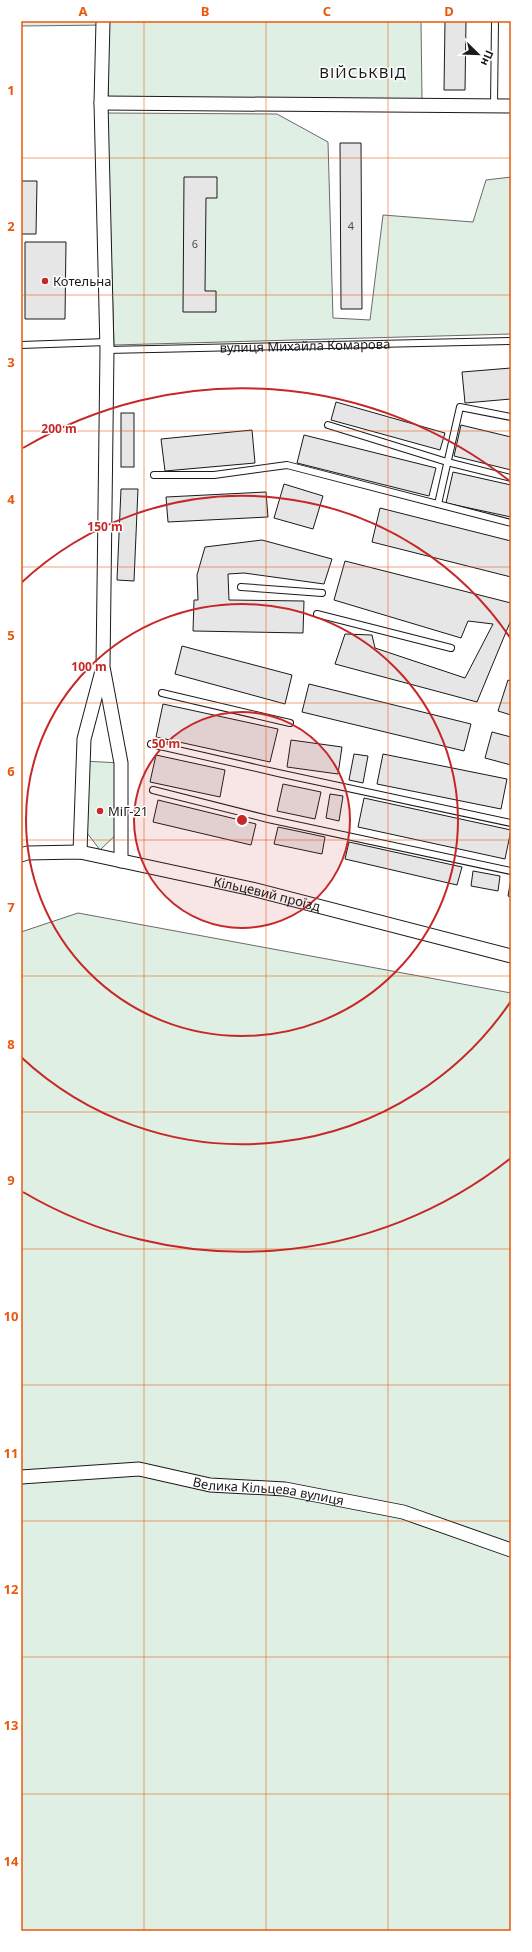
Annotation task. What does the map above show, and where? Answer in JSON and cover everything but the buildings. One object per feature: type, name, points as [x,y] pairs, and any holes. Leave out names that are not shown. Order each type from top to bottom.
[{"type":"street","points":[[103,21],[101,103],[107,346],[103,667],[121,763],[121,860]]},
{"type":"street","points":[[101,103],[511,106]]},
{"type":"street","points":[[80,852],[84,739],[103,667]]},
{"type":"street","name":"Кільцевий проїзд","points":[[21,855],[27,853],[80,852],[121,860],[252,888],[511,956]]},
{"type":"street","name":"Велика Кільцева вулиця","points":[[21,1478],[139,1469],[210,1485],[285,1490],[403,1512],[511,1550]]},
{"type":"lane","points":[[494,106],[495,21]]},
{"type":"lane","name":"вулиця Михайла Комарова","points":[[21,345],[107,346],[511,341]]},
{"type":"lane","points":[[438,504],[460,407],[511,417]]},
{"type":"lane","points":[[328,425],[447,462],[511,478]]},
{"type":"lane","points":[[154,475],[214,475],[287,465],[511,523]]},
{"type":"lane","points":[[241,587],[322,593]]},
{"type":"lane","points":[[317,614],[451,648]]},
{"type":"lane","points":[[162,693],[290,722]]},
{"type":"lane","points":[[151,744],[511,823]]},
{"type":"lane","points":[[153,790],[268,819],[511,870]]},
{"type":"green space","points":[[21,21],[421,21],[422,100],[108,99],[108,25],[21,26]]},
{"type":"green space","points":[[107,113],[277,114],[328,142],[333,318],[370,320],[383,215],[473,222],[486,180],[511,177],[511,334],[114,345]]},
{"type":"green space","points":[[83,761],[121,763],[121,830],[100,850],[81,825]]},
{"type":"green space","points":[[78,913],[511,993],[511,1931],[21,1931],[21,932]]},
{"type":"place","name":"Котельна","points":[[45,281]]},
{"type":"place","name":"МіГ-21","points":[[100,811]]},
{"type":"district","name":"ВІЙСЬКВІД","points":[[363,73]]}]
